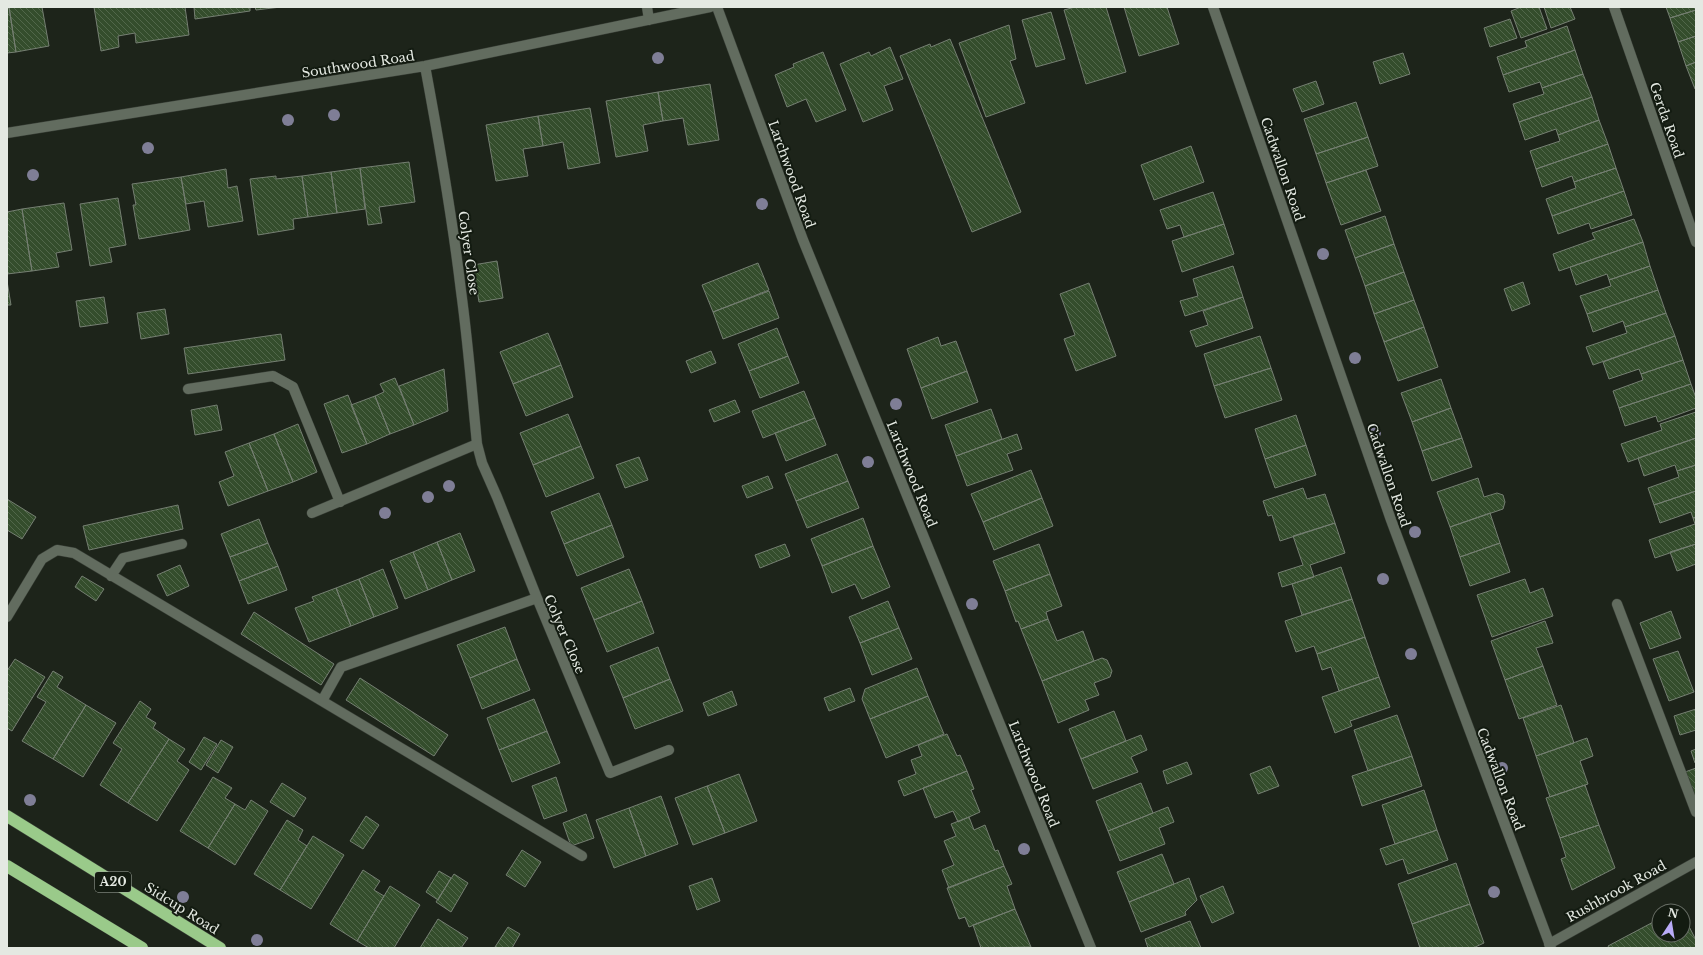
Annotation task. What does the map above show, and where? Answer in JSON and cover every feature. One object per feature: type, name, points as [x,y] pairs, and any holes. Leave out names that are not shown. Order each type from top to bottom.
[{"type":"highway","name":"Sidcup Road","points":[[7,816],[220,948]]},
{"type":"highway","points":[[7,866],[142,948]]},
{"type":"street","points":[[647,7],[649,20]]},
{"type":"street","name":"Southwood Road","points":[[7,133],[425,66],[710,7]]},
{"type":"street","name":"Larchwood Road","points":[[717,7],[803,240],[1091,948]]},
{"type":"street","name":"Cadwallon Road","points":[[1213,7],[1391,520],[1550,946]]},
{"type":"street","name":"Gerda Road","points":[[1614,7],[1696,242]]},
{"type":"street","name":"Colyer Close","points":[[425,66],[438,133],[453,229],[478,444],[482,462],[610,773],[669,750]]},
{"type":"street","points":[[188,389],[273,376],[293,387],[340,502]]},
{"type":"street","points":[[312,512],[340,502],[478,444]]},
{"type":"street","points":[[111,576],[123,558],[182,544]]},
{"type":"street","points":[[7,617],[42,559],[57,550],[74,553],[582,856]]},
{"type":"street","points":[[322,701],[341,667],[537,598]]},
{"type":"street","points":[[1617,604],[1696,812]]},
{"type":"street","name":"Rushbrook Road","points":[[1550,946],[1696,862]]},
{"type":"building","points":[[7,7],[9,7],[16,52],[7,53]]},
{"type":"building","points":[[9,7],[42,7],[49,46],[16,52]]},
{"type":"building","points":[[94,7],[185,7],[189,35],[136,43],[135,33],[118,36],[119,47],[101,51]]},
{"type":"building","points":[[194,7],[250,7],[250,11],[195,19]]},
{"type":"building","points":[[255,7],[281,7],[256,10]]},
{"type":"building","points":[[1075,7],[1106,7],[1126,72],[1086,84],[1064,10]]},
{"type":"building","points":[[1124,7],[1167,7],[1179,44],[1139,56]]},
{"type":"building","points":[[1521,7],[1539,7],[1547,29],[1521,38],[1511,11]]},
{"type":"building","points":[[1544,7],[1570,7],[1575,19],[1551,28]]},
{"type":"building","points":[[1666,7],[1696,7],[1696,10],[1670,18]]},
{"type":"building","points":[[1696,10],[1696,36],[1678,42],[1670,18]]},
{"type":"building","points":[[1051,12],[1065,59],[1036,67],[1022,20]]},
{"type":"building","points":[[1510,19],[1517,38],[1490,47],[1484,28]]},
{"type":"building","points":[[1009,25],[1016,59],[1010,61],[1025,103],[986,117],[959,43]]},
{"type":"building","points":[[1567,26],[1575,50],[1503,75],[1497,57],[1527,47],[1525,41]]},
{"type":"building","points":[[1696,36],[1696,62],[1686,66],[1678,42]]},
{"type":"building","points":[[950,39],[1021,212],[972,232],[900,56],[930,44],[931,47]]},
{"type":"building","points":[[890,47],[903,79],[884,86],[893,110],[863,122],[840,64],[869,52],[871,56]]},
{"type":"building","points":[[1575,50],[1583,74],[1542,88],[1540,82],[1509,92],[1503,75]]},
{"type":"building","points":[[823,52],[846,110],[816,122],[806,99],[787,107],[775,75],[794,67],[793,64]]},
{"type":"building","points":[[1403,53],[1410,74],[1380,84],[1373,62]]},
{"type":"building","points":[[1696,62],[1696,89],[1695,89],[1686,66]]},
{"type":"building","points":[[1583,74],[1592,97],[1519,122],[1513,104],[1544,94],[1542,88]]},
{"type":"building","points":[[1316,81],[1324,104],[1302,112],[1293,89]]},
{"type":"building","points":[[710,84],[719,140],[688,145],[683,118],[663,121],[658,92]]},
{"type":"building","points":[[658,92],[663,121],[643,125],[648,151],[616,157],[606,101]]},
{"type":"building","points":[[1592,97],[1599,120],[1558,135],[1556,129],[1525,140],[1519,122]]},
{"type":"building","points":[[1356,102],[1368,137],[1316,154],[1304,119]]},
{"type":"building","points":[[590,108],[600,163],[568,169],[563,142],[543,146],[538,116]]},
{"type":"building","points":[[538,116],[543,146],[523,149],[528,176],[496,181],[486,125]]},
{"type":"building","points":[[1599,120],[1608,144],[1536,169],[1530,151],[1560,141],[1558,135]]},
{"type":"building","points":[[1368,137],[1378,166],[1326,183],[1316,154]]},
{"type":"building","points":[[1608,144],[1616,168],[1574,182],[1572,176],[1542,187],[1536,169]]},
{"type":"building","points":[[1191,146],[1204,182],[1154,200],[1141,165]]},
{"type":"building","points":[[409,162],[415,202],[379,207],[382,223],[368,225],[360,168]]},
{"type":"building","points":[[360,168],[365,209],[337,213],[331,172]]},
{"type":"building","points":[[1616,168],[1624,191],[1552,216],[1546,199],[1576,188],[1574,182]]},
{"type":"building","points":[[226,169],[228,188],[237,186],[243,221],[208,227],[204,201],[186,204],[181,177]]},
{"type":"building","points":[[1366,170],[1381,211],[1341,225],[1326,183]]},
{"type":"building","points":[[331,172],[337,213],[308,217],[302,176]]},
{"type":"building","points":[[276,176],[276,179],[302,176],[308,217],[293,219],[294,229],[258,235],[250,179]]},
{"type":"building","points":[[181,177],[190,230],[139,239],[133,205],[136,205],[132,184]]},
{"type":"building","points":[[1624,191],[1632,215],[1591,229],[1589,223],[1558,234],[1552,216]]},
{"type":"building","points":[[1213,192],[1224,224],[1184,237],[1180,225],[1167,229],[1160,210]]},
{"type":"building","points":[[118,198],[126,245],[109,248],[112,262],[90,266],[80,204]]},
{"type":"building","points":[[64,203],[72,250],[56,253],[59,267],[32,271],[22,209]]},
{"type":"building","points":[[22,209],[32,271],[7,274],[7,212]]},
{"type":"building","points":[[1385,216],[1394,244],[1355,258],[1345,230]]},
{"type":"building","points":[[1634,219],[1643,242],[1559,271],[1553,254],[1595,239],[1592,233]]},
{"type":"building","points":[[1224,224],[1234,254],[1182,272],[1172,241]]},
{"type":"building","points":[[1643,242],[1650,266],[1609,280],[1607,274],[1576,285],[1570,267]]},
{"type":"building","points":[[1394,244],[1404,272],[1365,286],[1355,258]]},
{"type":"building","points":[[497,261],[503,298],[479,302],[473,265]]},
{"type":"building","points":[[758,263],[769,290],[713,312],[702,285]]},
{"type":"building","points":[[1233,266],[1243,297],[1185,316],[1180,301],[1198,296],[1193,279]]},
{"type":"building","points":[[1650,266],[1658,290],[1587,314],[1580,296],[1611,286],[1609,280]]},
{"type":"building","points":[[1404,272],[1414,300],[1374,314],[1365,286]]},
{"type":"building","points":[[7,281],[11,305],[7,305]]},
{"type":"building","points":[[1523,282],[1530,304],[1512,311],[1504,289]]},
{"type":"building","points":[[1089,283],[1116,356],[1076,371],[1064,339],[1075,335],[1060,294]]},
{"type":"building","points":[[1658,290],[1666,313],[1625,327],[1623,321],[1593,332],[1587,314]]},
{"type":"building","points":[[769,291],[779,318],[723,339],[713,312]]},
{"type":"building","points":[[104,297],[108,323],[80,327],[76,301]]},
{"type":"building","points":[[1243,297],[1253,328],[1196,347],[1190,331],[1208,325],[1203,311]]},
{"type":"building","points":[[1414,300],[1424,327],[1384,342],[1374,314]]},
{"type":"building","points":[[165,309],[169,334],[141,339],[137,313]]},
{"type":"building","points":[[1666,313],[1675,336],[1593,365],[1586,347],[1627,333],[1625,327]]},
{"type":"building","points":[[1424,327],[1438,367],[1398,381],[1384,342]]},
{"type":"building","points":[[777,328],[788,356],[749,371],[738,344]]},
{"type":"building","points":[[548,333],[561,365],[513,384],[500,352]]},
{"type":"building","points":[[281,334],[285,360],[188,374],[184,348]]},
{"type":"building","points":[[1260,336],[1271,368],[1214,386],[1204,354]]},
{"type":"building","points":[[1675,336],[1683,360],[1641,374],[1639,369],[1609,379],[1603,362]]},
{"type":"building","points":[[938,337],[941,346],[956,341],[967,371],[921,388],[907,349]]},
{"type":"building","points":[[711,351],[716,363],[691,373],[686,361]]},
{"type":"building","points":[[788,356],[799,383],[760,398],[749,371]]},
{"type":"building","points":[[1683,360],[1691,384],[1619,408],[1613,391],[1643,380],[1641,374]]},
{"type":"building","points":[[561,365],[573,397],[526,416],[513,384]]},
{"type":"building","points":[[1271,368],[1282,400],[1225,418],[1214,386]]},
{"type":"building","points":[[444,369],[448,411],[414,425],[399,386]]},
{"type":"building","points":[[967,371],[978,402],[932,419],[921,388]]},
{"type":"building","points":[[395,378],[414,425],[390,434],[375,396],[384,392],[380,384]]},
{"type":"building","points":[[1441,379],[1451,408],[1412,422],[1401,393]]},
{"type":"building","points":[[1691,384],[1696,398],[1696,408],[1658,422],[1656,416],[1625,426],[1619,408]]},
{"type":"building","points":[[804,391],[815,418],[763,438],[752,411]]},
{"type":"building","points":[[348,395],[367,444],[342,453],[324,404]]},
{"type":"building","points":[[375,396],[390,434],[367,444],[351,405]]},
{"type":"building","points":[[735,400],[740,412],[714,422],[709,410]]},
{"type":"building","points":[[217,405],[222,430],[195,435],[191,410]]},
{"type":"building","points":[[1451,408],[1462,438],[1422,451],[1412,422]]},
{"type":"building","points":[[991,409],[1002,439],[956,456],[945,425]]},
{"type":"building","points":[[1696,412],[1696,438],[1628,462],[1621,444],[1662,430],[1660,424]]},
{"type":"building","points":[[568,414],[581,446],[533,465],[520,433]]},
{"type":"building","points":[[1296,415],[1306,445],[1265,459],[1255,429]]},
{"type":"building","points":[[815,418],[826,445],[786,461],[775,433]]},
{"type":"building","points":[[298,424],[317,472],[293,482],[274,434]]},
{"type":"building","points":[[274,434],[293,482],[268,491],[249,443]]},
{"type":"building","points":[[1017,434],[1022,449],[1007,454],[1013,470],[967,486],[956,456]]},
{"type":"building","points":[[1462,438],[1472,467],[1432,481],[1422,451]]},
{"type":"building","points":[[1696,438],[1696,465],[1677,471],[1675,465],[1644,476],[1638,458]]},
{"type":"building","points":[[249,443],[268,491],[228,506],[219,482],[234,476],[225,452]]},
{"type":"building","points":[[1306,445],[1316,475],[1275,488],[1265,459]]},
{"type":"building","points":[[581,446],[594,478],[546,497],[533,465]]},
{"type":"building","points":[[837,454],[848,481],[796,501],[785,474]]},
{"type":"building","points":[[639,457],[648,480],[625,488],[616,465]]},
{"type":"building","points":[[1696,465],[1696,491],[1654,505],[1648,488],[1679,477],[1677,471]]},
{"type":"building","points":[[1031,470],[1042,498],[983,522],[971,494]]},
{"type":"building","points":[[768,476],[773,488],[747,498],[742,486]]},
{"type":"building","points":[[1478,478],[1484,497],[1497,493],[1503,495],[1505,502],[1503,509],[1450,527],[1437,492]]},
{"type":"building","points":[[848,481],[859,508],[807,528],[796,501]]},
{"type":"building","points":[[1303,488],[1307,499],[1325,494],[1335,523],[1280,541],[1272,515],[1268,516],[1263,501]]},
{"type":"building","points":[[1696,491],[1696,517],[1693,518],[1691,512],[1660,523],[1654,505]]},
{"type":"building","points":[[599,493],[612,525],[564,544],[551,512]]},
{"type":"building","points":[[1042,498],[1053,526],[994,550],[983,522]]},
{"type":"building","points":[[7,499],[36,517],[22,539],[7,530]]},
{"type":"building","points":[[178,505],[183,529],[89,550],[83,526]]},
{"type":"building","points":[[1490,513],[1500,543],[1460,557],[1450,527]]},
{"type":"building","points":[[1696,517],[1696,544],[1655,558],[1649,540],[1695,524],[1693,518]]},
{"type":"building","points":[[863,518],[873,546],[822,566],[811,539]]},
{"type":"building","points":[[259,519],[268,543],[230,557],[221,534]]},
{"type":"building","points":[[1335,523],[1345,553],[1310,565],[1314,577],[1282,587],[1278,573],[1303,565],[1293,536]]},
{"type":"building","points":[[612,525],[624,557],[577,576],[564,544]]},
{"type":"building","points":[[460,533],[475,571],[452,580],[437,542]]},
{"type":"building","points":[[437,542],[452,580],[428,590],[413,552]]},
{"type":"building","points":[[268,543],[278,566],[239,581],[230,557]]},
{"type":"building","points":[[1500,543],[1510,572],[1470,586],[1460,557]]},
{"type":"building","points":[[785,544],[790,556],[760,568],[755,555]]},
{"type":"building","points":[[1039,544],[1050,574],[1005,591],[993,561]]},
{"type":"building","points":[[1696,544],[1696,564],[1677,571],[1670,552]]},
{"type":"building","points":[[873,546],[890,587],[862,599],[855,584],[832,593],[822,566]]},
{"type":"building","points":[[413,552],[428,590],[405,599],[390,561]]},
{"type":"building","points":[[180,565],[189,586],[167,596],[157,575]]},
{"type":"building","points":[[278,566],[287,590],[248,604],[239,581]]},
{"type":"building","points":[[1341,567],[1352,599],[1302,615],[1292,584]]},
{"type":"building","points":[[383,569],[398,608],[374,617],[359,579]]},
{"type":"building","points":[[629,569],[642,601],[594,620],[581,588]]},
{"type":"building","points":[[1050,574],[1062,606],[1046,612],[1048,619],[1021,629],[1018,621],[1016,622],[1005,591]]},
{"type":"building","points":[[82,576],[104,589],[96,601],[75,587]]},
{"type":"building","points":[[359,579],[374,617],[351,626],[336,588]]},
{"type":"building","points":[[1525,579],[1530,593],[1543,588],[1553,616],[1492,637],[1477,595]]},
{"type":"building","points":[[336,588],[351,626],[309,642],[295,608],[314,601],[312,597]]},
{"type":"building","points":[[1352,599],[1365,637],[1317,654],[1314,646],[1296,652],[1285,621]]},
{"type":"building","points":[[642,601],[654,633],[607,652],[594,620]]},
{"type":"building","points":[[888,601],[899,628],[860,643],[849,617]]},
{"type":"building","points":[[1671,611],[1681,638],[1650,649],[1640,623]]},
{"type":"building","points":[[254,612],[334,664],[321,685],[241,634]]},
{"type":"building","points":[[1048,619],[1057,641],[1083,631],[1094,661],[1042,681],[1021,629]]},
{"type":"building","points":[[1545,621],[1553,643],[1536,648],[1543,666],[1505,680],[1491,641]]},
{"type":"building","points":[[505,627],[517,659],[470,678],[457,645]]},
{"type":"building","points":[[899,628],[912,659],[872,675],[860,643]]},
{"type":"building","points":[[1365,637],[1379,677],[1339,691],[1331,667],[1322,670],[1317,654]]},
{"type":"building","points":[[658,647],[670,679],[623,698],[610,666]]},
{"type":"building","points":[[1678,651],[1694,692],[1669,701],[1653,659]]},
{"type":"building","points":[[1102,658],[1107,660],[1112,671],[1110,677],[1094,683],[1099,695],[1085,700],[1089,710],[1058,723],[1042,681]]},
{"type":"building","points":[[15,659],[45,677],[12,731],[7,728],[7,671]]},
{"type":"building","points":[[517,659],[530,690],[482,709],[470,678]]},
{"type":"building","points":[[1543,666],[1557,705],[1519,719],[1505,680]]},
{"type":"building","points":[[917,668],[928,696],[870,719],[862,699],[865,689]]},
{"type":"building","points":[[53,671],[63,677],[57,687],[86,705],[53,759],[22,741],[46,702],[37,697]]},
{"type":"building","points":[[1379,677],[1390,707],[1350,721],[1352,726],[1335,733],[1322,697]]},
{"type":"building","points":[[360,678],[448,735],[434,756],[346,700]]},
{"type":"building","points":[[670,679],[683,711],[635,729],[623,698]]},
{"type":"building","points":[[850,688],[855,701],[829,711],[824,698]]},
{"type":"building","points":[[732,691],[737,705],[708,716],[703,703]]},
{"type":"building","points":[[928,696],[944,734],[886,758],[870,719]]},
{"type":"building","points":[[534,699],[547,731],[499,750],[487,718]]},
{"type":"building","points":[[140,701],[151,709],[146,717],[156,723],[153,728],[169,739],[128,803],[100,785],[122,749],[113,743]]},
{"type":"building","points":[[86,705],[116,723],[83,777],[53,759]]},
{"type":"building","points":[[1561,705],[1574,743],[1536,756],[1523,718]]},
{"type":"building","points":[[1696,709],[1696,730],[1680,735],[1674,716]]},
{"type":"building","points":[[1114,711],[1126,741],[1081,759],[1069,729]]},
{"type":"building","points":[[1397,715],[1412,756],[1368,771],[1354,730]]},
{"type":"building","points":[[547,731],[560,763],[512,782],[499,750]]},
{"type":"building","points":[[947,734],[957,756],[960,755],[967,771],[904,796],[898,781],[916,774],[911,760],[922,756],[918,745]]},
{"type":"building","points":[[1141,735],[1147,750],[1131,757],[1138,772],[1093,789],[1081,759]]},
{"type":"building","points":[[204,737],[217,744],[201,770],[189,762]]},
{"type":"building","points":[[1587,738],[1593,756],[1580,761],[1588,784],[1550,797],[1536,756]]},
{"type":"building","points":[[169,739],[185,749],[177,761],[189,770],[157,821],[128,803]]},
{"type":"building","points":[[221,740],[233,747],[218,773],[206,765]]},
{"type":"building","points":[[1696,749],[1696,763],[1695,763],[1691,751]]},
{"type":"building","points":[[1412,756],[1422,786],[1362,806],[1352,776]]},
{"type":"building","points":[[1187,762],[1192,774],[1167,784],[1163,771]]},
{"type":"building","points":[[1270,766],[1279,786],[1258,794],[1250,774]]},
{"type":"building","points":[[1696,768],[1696,802],[1685,772]]},
{"type":"building","points":[[967,771],[974,789],[971,790],[980,812],[958,822],[953,811],[935,818],[923,788]]},
{"type":"building","points":[[739,774],[757,821],[725,833],[707,786]]},
{"type":"building","points":[[213,777],[232,788],[225,798],[235,804],[208,848],[180,831]]},
{"type":"building","points":[[556,777],[567,811],[544,819],[532,786]]},
{"type":"building","points":[[282,783],[306,798],[294,817],[270,802]]},
{"type":"building","points":[[1141,783],[1153,813],[1108,831],[1096,801]]},
{"type":"building","points":[[1585,785],[1599,825],[1560,838],[1546,798]]},
{"type":"building","points":[[707,786],[725,833],[693,845],[675,798]]},
{"type":"building","points":[[1424,790],[1437,830],[1395,844],[1382,805]]},
{"type":"building","points":[[661,796],[678,844],[646,856],[629,808]]},
{"type":"building","points":[[251,800],[268,811],[235,865],[208,848],[235,804],[245,810]]},
{"type":"building","points":[[1168,807],[1174,822],[1159,828],[1165,844],[1120,861],[1108,831]]},
{"type":"building","points":[[629,808],[646,856],[614,868],[596,820]]},
{"type":"building","points":[[586,814],[594,838],[571,846],[563,823]]},
{"type":"building","points":[[366,816],[379,825],[363,849],[350,841]]},
{"type":"building","points":[[969,817],[974,830],[985,825],[995,851],[998,850],[1004,866],[949,888],[942,870],[954,865],[944,841],[956,836],[951,824]]},
{"type":"building","points":[[287,820],[303,830],[298,840],[307,846],[280,890],[254,874]]},
{"type":"building","points":[[1599,825],[1615,868],[1572,890],[1561,859],[1566,857],[1560,838]]},
{"type":"building","points":[[1437,830],[1448,860],[1408,874],[1403,859],[1386,865],[1380,849]]},
{"type":"building","points":[[313,836],[344,855],[311,909],[280,890]]},
{"type":"building","points":[[522,850],[541,862],[525,887],[506,875]]},
{"type":"building","points":[[1162,854],[1174,884],[1129,902],[1117,872]]},
{"type":"building","points":[[1456,863],[1470,904],[1412,924],[1398,884]]},
{"type":"building","points":[[1004,866],[1012,884],[1007,886],[1015,909],[969,927],[965,917],[959,919],[947,888]]},
{"type":"building","points":[[363,870],[380,881],[374,890],[384,896],[357,941],[330,924]]},
{"type":"building","points":[[439,871],[451,878],[438,900],[426,892]]},
{"type":"building","points":[[454,874],[468,883],[451,912],[436,902]]},
{"type":"building","points":[[712,878],[720,901],[697,910],[689,886]]},
{"type":"building","points":[[1189,878],[1197,900],[1185,912],[1186,915],[1141,932],[1129,902]]},
{"type":"building","points":[[390,886],[420,905],[394,948],[369,948],[357,941]]},
{"type":"building","points":[[1223,886],[1234,913],[1212,923],[1200,896]]},
{"type":"building","points":[[1470,904],[1484,943],[1473,948],[1420,948],[1412,924]]},
{"type":"building","points":[[1015,909],[1031,947],[981,948],[973,925]]},
{"type":"building","points":[[438,919],[468,938],[461,948],[420,948]]},
{"type":"building","points":[[1190,921],[1201,948],[1148,948],[1145,939]]},
{"type":"building","points":[[1651,923],[1651,943],[1691,943],[1691,930],[1696,940],[1696,948],[1609,948],[1608,946]]},
{"type":"building","points":[[508,927],[520,934],[512,948],[495,947]]}]
